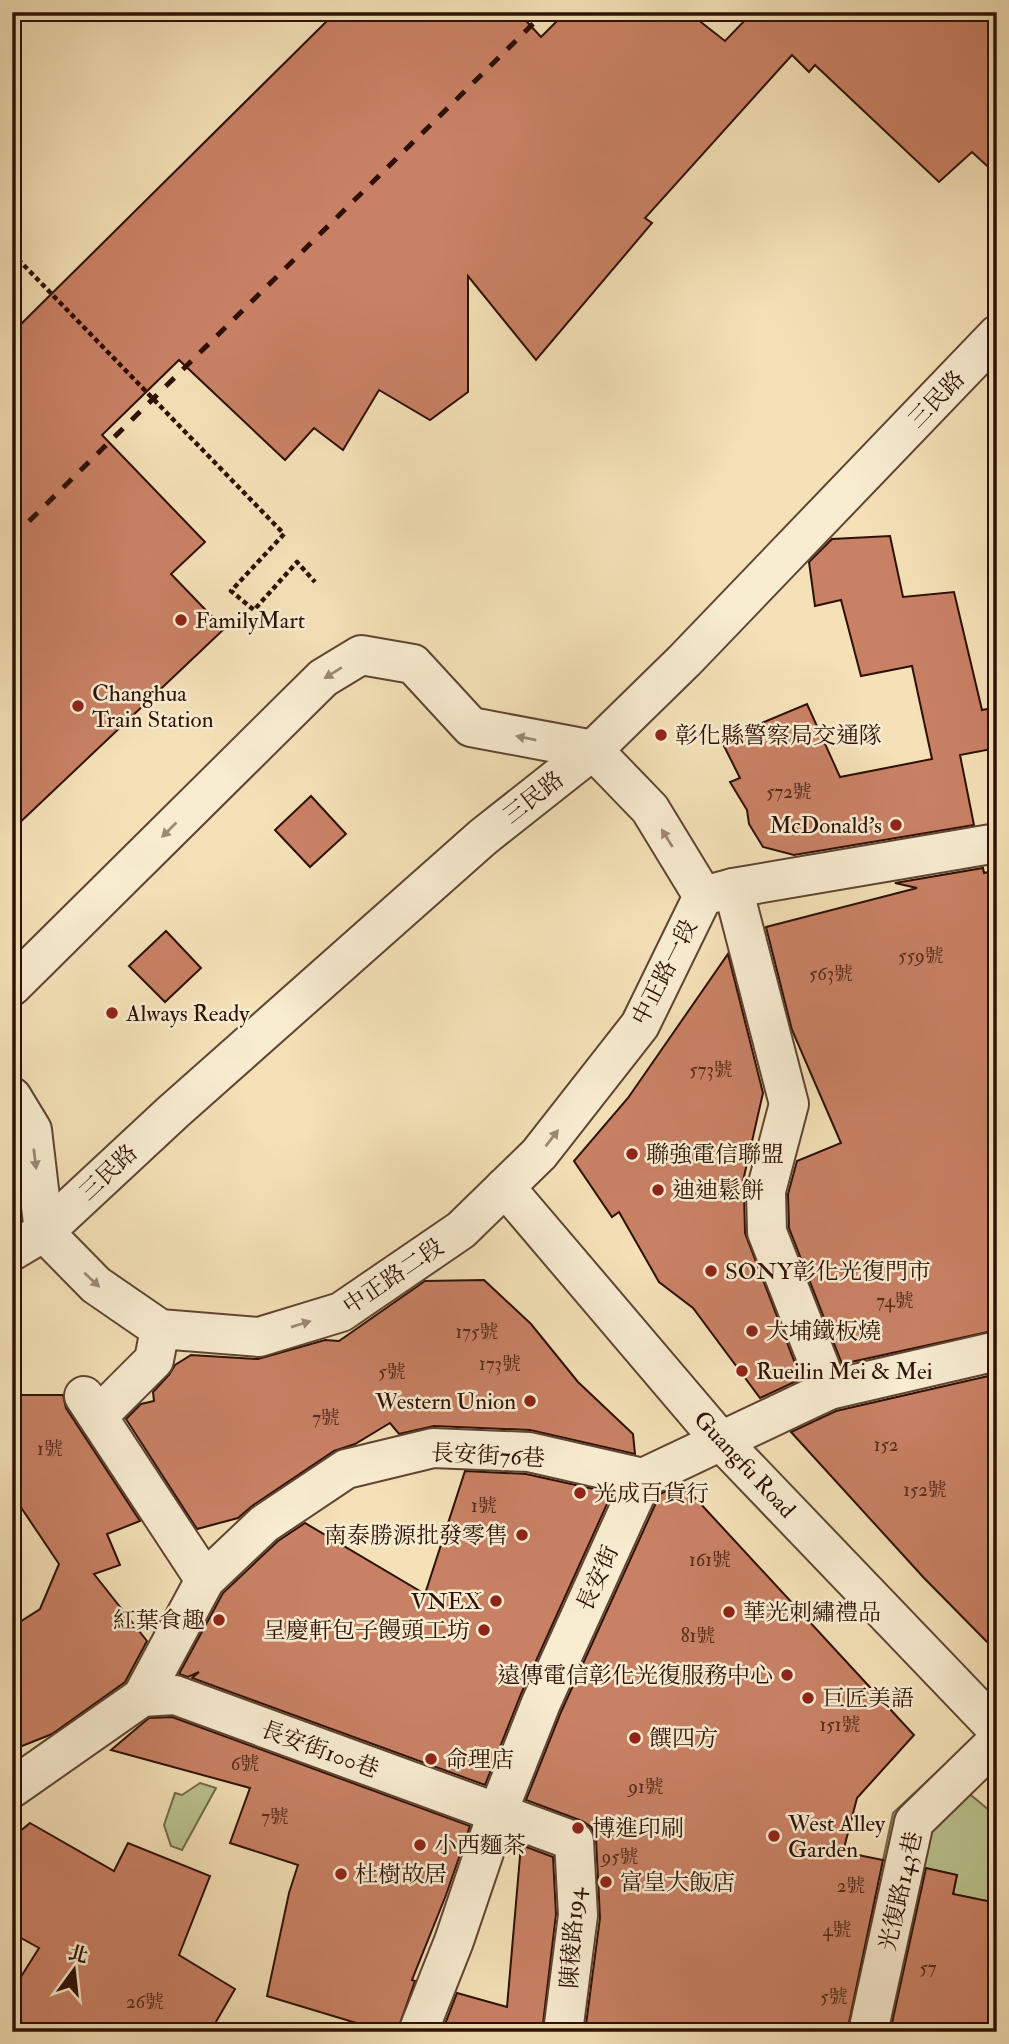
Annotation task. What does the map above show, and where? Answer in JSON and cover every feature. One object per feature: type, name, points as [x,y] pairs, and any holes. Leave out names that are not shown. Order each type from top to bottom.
[{"type":"street","name":"三民路","points":[[28,1241],[483,837],[593,750],[685,660],[997,335]]},
{"type":"street","points":[[12,986],[323,678],[362,655],[412,664],[471,727],[593,750]]},
{"type":"street","name":"中正路一段","points":[[505,1187],[539,1154],[640,1025],[718,892],[650,809],[593,750]]},
{"type":"street","points":[[829,1390],[767,1232],[766,1191],[789,1104],[718,892],[997,843]]},
{"type":"street","points":[[12,1097],[32,1130],[28,1241]]},
{"type":"street","name":"中正路二段","points":[[28,1241],[160,1329],[258,1337],[341,1312],[461,1230],[505,1187]]},
{"type":"street","name":"Guangfu Road","points":[[505,1187],[721,1441],[997,1730]]},
{"type":"street","points":[[160,1329],[154,1360],[91,1406],[205,1580]]},
{"type":"street","points":[[643,1478],[829,1390],[997,1351]]},
{"type":"street","name":"長安街76巷","points":[[142,1697],[205,1580],[264,1524],[346,1469],[433,1448],[529,1452],[643,1478]]},
{"type":"street","name":"長安街","points":[[418,2032],[454,1941],[497,1814],[541,1703],[643,1478]]},
{"type":"street","name":"長安街100巷","points":[[142,1697],[175,1695],[497,1814]]},
{"type":"street","points":[[12,1788],[142,1697]]},
{"type":"street","name":"光復路143巷","points":[[868,2032],[914,1822],[997,1741]]},
{"type":"street","name":"陳稜路194","points":[[497,1814],[522,1820],[574,1841],[578,1915],[563,2032]]},
{"type":"path","points":[[12,253],[284,534],[231,591],[254,610],[297,562],[315,582]]},
{"type":"green space","points":[[940,1769],[997,1817],[997,1903],[953,1894],[957,1875],[883,1860],[893,1813]]},
{"type":"green space","points":[[200,1783],[216,1788],[182,1850],[171,1846],[164,1825],[175,1793],[182,1795]]},
{"type":"building","points":[[336,12],[518,12],[541,37],[566,12],[688,12],[725,41],[750,15],[747,12],[997,12],[997,175],[972,152],[939,182],[815,65],[809,72],[792,55],[645,218],[652,223],[536,360],[468,276],[468,392],[430,420],[379,390],[343,450],[314,428],[285,460],[179,360],[102,435],[205,542],[171,574],[224,629],[12,830],[12,333]]},
{"type":"building","points":[[890,536],[903,597],[954,592],[982,710],[997,707],[997,748],[960,755],[974,825],[794,855],[763,847],[749,824],[747,810],[730,782],[740,778],[721,740],[807,704],[840,777],[932,759],[912,666],[861,676],[841,600],[815,606],[809,562],[832,539]]},
{"type":"building","points":[[311,796],[346,834],[310,867],[275,830]]},
{"type":"building","points":[[983,868],[984,873],[997,870],[997,1330],[842,1364],[789,1228],[788,1194],[797,1161],[841,1143],[792,1030],[766,927],[917,888],[895,883]]},
{"type":"building","points":[[166,931],[201,968],[165,1002],[129,966]]},
{"type":"building","points":[[728,954],[763,1093],[743,1181],[746,1180],[745,1233],[801,1379],[760,1398],[693,1308],[659,1282],[619,1212],[612,1217],[574,1161],[628,1098]]},
{"type":"building","points":[[484,1280],[531,1324],[578,1382],[633,1434],[635,1454],[530,1430],[434,1426],[399,1434],[390,1423],[355,1444],[334,1451],[238,1518],[197,1529],[126,1419],[141,1404],[154,1401],[153,1392],[175,1365],[191,1355],[258,1359],[325,1340],[339,1341],[425,1281]]},
{"type":"building","points":[[997,1374],[997,1652],[924,1578],[791,1432],[836,1411]]},
{"type":"building","points":[[12,1395],[63,1395],[66,1408],[140,1521],[107,1534],[120,1565],[94,1574],[147,1641],[125,1682],[52,1734],[12,1750],[12,1627],[40,1609],[59,1564],[12,1494]]},
{"type":"building","points":[[465,1471],[526,1474],[612,1493],[521,1694],[485,1785],[192,1678],[199,1672],[188,1677],[179,1674],[223,1593],[278,1541],[305,1523],[425,1594]]},
{"type":"building","points":[[677,1486],[686,1488],[914,1735],[857,1798],[843,1852],[883,1860],[847,2032],[585,2032],[600,1918],[596,1839],[591,1827],[582,1821],[526,1800],[561,1712],[660,1494]]},
{"type":"building","points":[[172,1717],[470,1826],[412,1980],[415,1981],[397,2032],[386,2032],[267,1996],[289,1893],[298,1865],[230,1843],[250,1788],[111,1750],[149,1718]]},
{"type":"building","points":[[30,1823],[114,1871],[128,1843],[210,1876],[179,1955],[235,1989],[210,2032],[12,2032],[12,1991],[39,1948],[12,1933],[12,1838]]},
{"type":"building","points":[[521,1845],[553,1857],[556,1914],[542,2032],[442,2032],[457,1993],[507,2007]]},
{"type":"building","points":[[926,1868],[957,1875],[953,1894],[997,1903],[997,2032],[890,2032]]},
{"type":"railway","points":[[12,538],[545,12]]},
{"type":"place","name":"FamilyMart","points":[[181,620]]},
{"type":"place","name":"Changhua Train Station","points":[[78,706]]},
{"type":"place","name":"彰化縣警察局交通隊","points":[[661,735]]},
{"type":"place","name":"McDonald's","points":[[896,825]]},
{"type":"place","name":"Always Ready","points":[[112,1013]]},
{"type":"place","name":"聯強電信聯盟","points":[[632,1154]]},
{"type":"place","name":"迪迪鬆餅","points":[[658,1190]]},
{"type":"place","name":"SONY彰化光復門市","points":[[711,1271]]},
{"type":"place","name":"大埔鐵板燒","points":[[752,1331]]},
{"type":"place","name":"Rueilin Mei & Mei","points":[[742,1371]]},
{"type":"place","name":"Western Union","points":[[530,1401]]},
{"type":"place","name":"光成百貨行","points":[[580,1493]]},
{"type":"place","name":"南泰勝源批發零售","points":[[522,1535]]},
{"type":"place","name":"VNEX","points":[[496,1601]]},
{"type":"place","name":"華光刺繡禮品","points":[[729,1612]]},
{"type":"place","name":"紅葉食趣","points":[[219,1620]]},
{"type":"place","name":"呈慶軒包子饅頭工坊","points":[[484,1630]]},
{"type":"place","name":"遠傳電信彰化光復服務中心","points":[[787,1675]]},
{"type":"place","name":"巨匠美語","points":[[808,1698]]},
{"type":"place","name":"饌四方","points":[[635,1738]]},
{"type":"place","name":"命理店","points":[[431,1759]]},
{"type":"place","name":"博進印刷","points":[[578,1828]]},
{"type":"place","name":"West Alley Garden","points":[[774,1836]]},
{"type":"place","name":"小西麵茶","points":[[420,1845]]},
{"type":"place","name":"杜樹故居","points":[[341,1874]]},
{"type":"place","name":"富皇大飯店","points":[[606,1882]]}]
